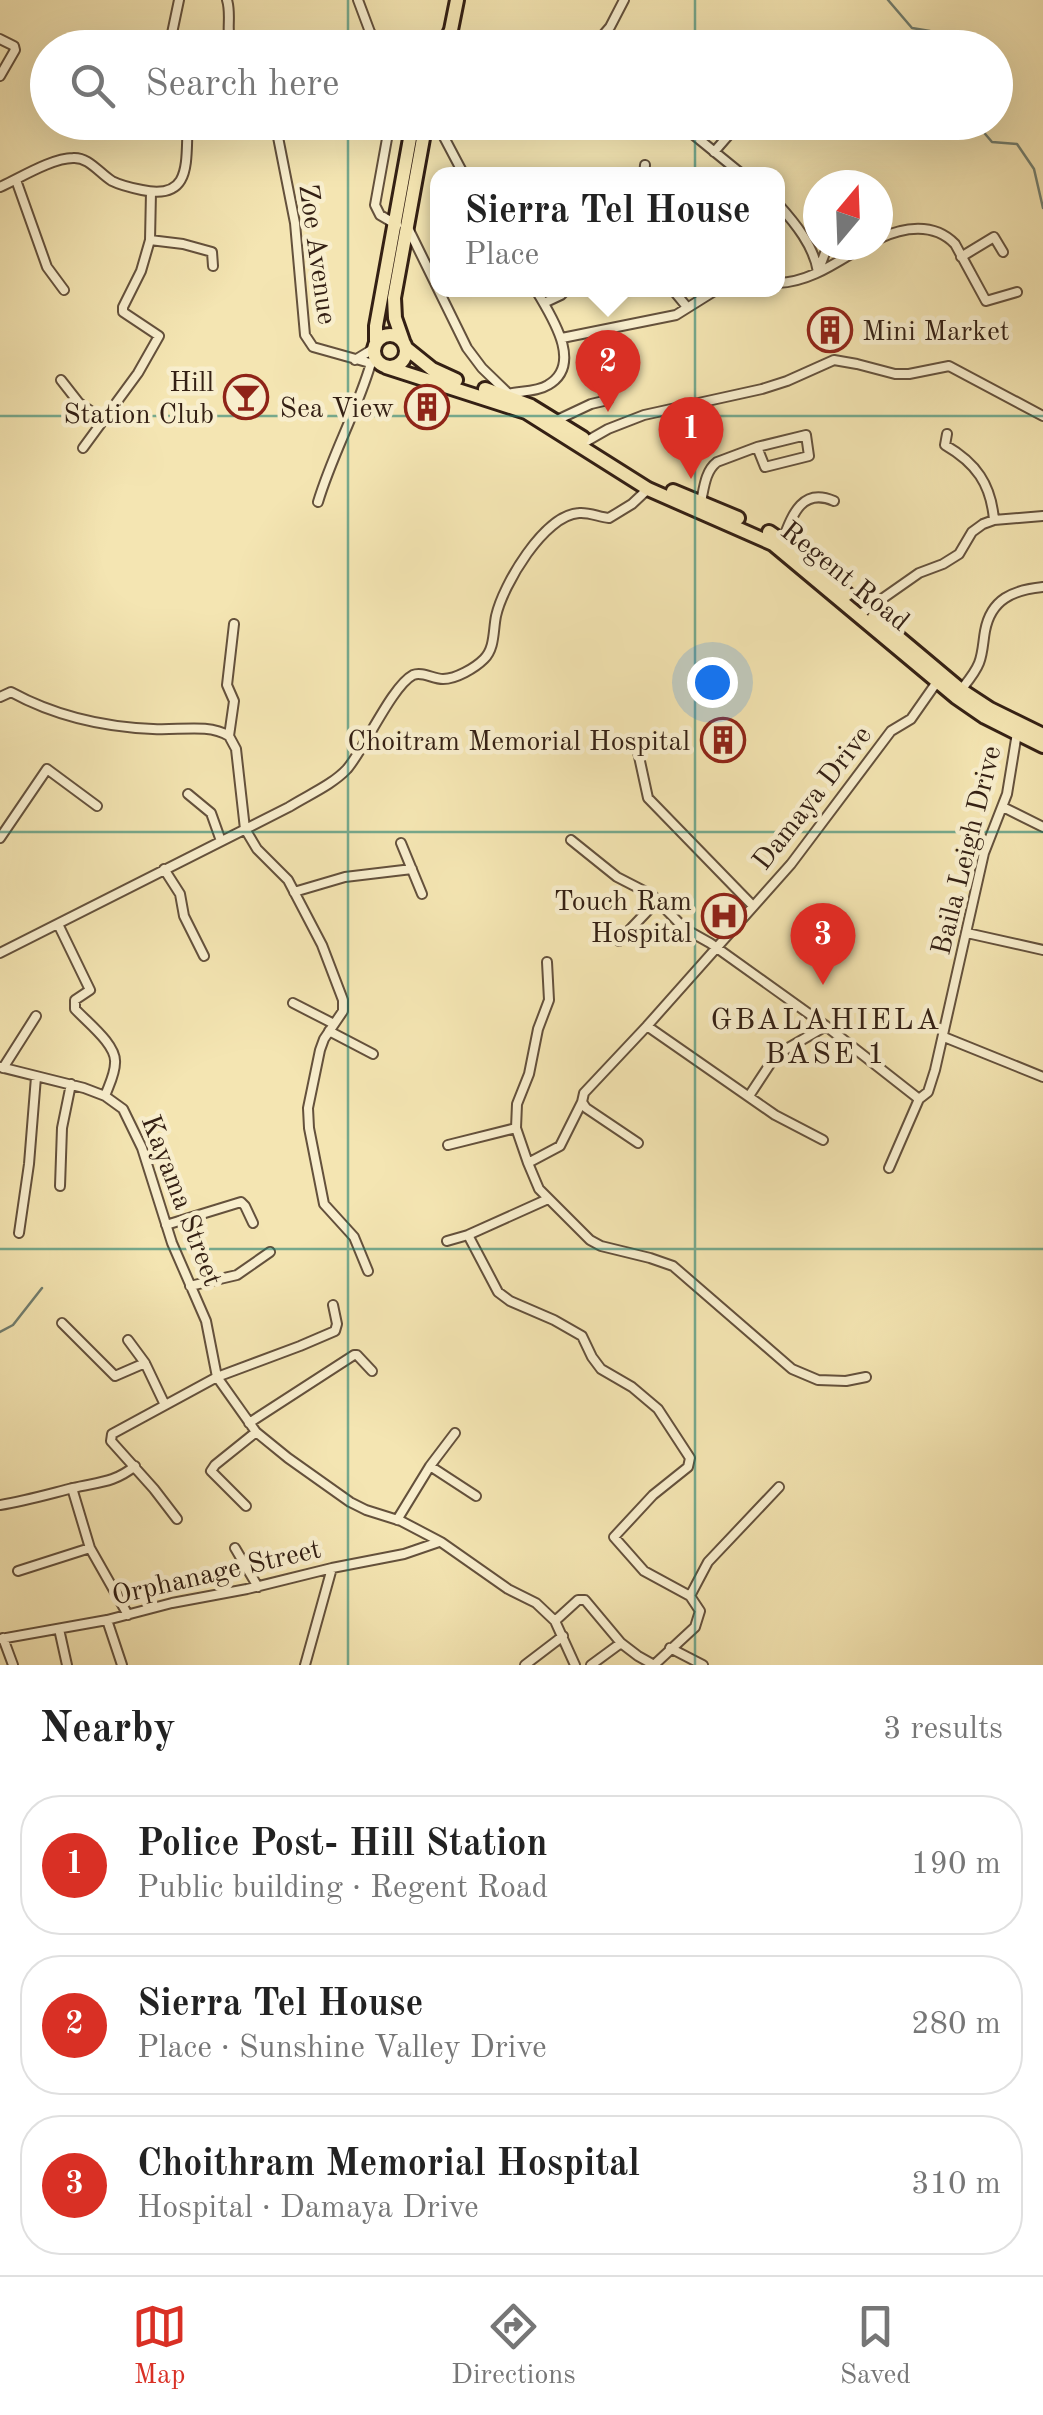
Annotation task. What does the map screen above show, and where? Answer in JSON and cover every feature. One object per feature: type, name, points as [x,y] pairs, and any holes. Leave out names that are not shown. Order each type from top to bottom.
[{"type":"main road","points":[[450,30],[457,0]]},
{"type":"main road","points":[[455,30],[464,17],[465,0]]},
{"type":"main road","points":[[377,356],[398,365],[405,344],[394,308],[412,140]]},
{"type":"main road","points":[[377,356],[376,326],[422,140]]},
{"type":"main road","points":[[377,356],[387,335],[394,335],[405,344]]},
{"type":"main road","name":"Regent Road","points":[[405,344],[432,369],[503,397],[648,489],[752,524],[781,544],[958,694],[990,709],[1043,746]]},
{"type":"main road","name":"Regent Road","points":[[377,356],[531,406],[652,482],[700,506]]},
{"type":"main road","name":"Regent Road","points":[[1019,728],[1043,735]]},
{"type":"street","points":[[173,30],[179,0]]},
{"type":"street","points":[[228,0],[230,30]]},
{"type":"street","points":[[358,0],[369,30]]},
{"type":"street","points":[[608,30],[624,0]]},
{"type":"street","points":[[0,39],[15,50],[0,76]]},
{"type":"street","points":[[0,187],[74,158],[92,164],[121,185],[151,192],[170,190],[181,182],[186,140]]},
{"type":"street","name":"Zoe Avenue","points":[[278,140],[293,212],[305,335],[313,347],[355,360],[377,356]]},
{"type":"street","points":[[387,140],[375,206],[380,216],[402,226],[430,279]]},
{"type":"street","points":[[446,140],[460,167]]},
{"type":"street","points":[[700,140],[734,167]]},
{"type":"street","points":[[714,152],[724,140]]},
{"type":"street","points":[[16,180],[47,266],[64,290]]},
{"type":"street","points":[[83,448],[138,373],[159,336],[123,312],[150,240],[151,192]]},
{"type":"street","points":[[785,213],[808,242],[819,270]]},
{"type":"street","points":[[893,234],[914,228],[948,236],[986,301],[1018,292]]},
{"type":"street","points":[[961,257],[994,237],[1003,252]]},
{"type":"street","points":[[150,240],[212,252],[213,266]]},
{"type":"street","points":[[819,270],[823,260]]},
{"type":"street","points":[[785,283],[802,280],[838,260]]},
{"type":"street","points":[[440,297],[467,348],[503,397],[549,385],[563,360],[562,338],[540,297]]},
{"type":"street","points":[[544,304],[557,297]]},
{"type":"street","points":[[679,297],[687,307]]},
{"type":"street","points":[[562,338],[676,315],[704,297]]},
{"type":"street","points":[[318,502],[330,464],[377,356]]},
{"type":"street","name":"Zoe Avenue","points":[[355,360],[377,356]]},
{"type":"street","points":[[587,440],[644,415],[762,389],[840,360],[894,374],[950,366],[1043,416]]},
{"type":"street","points":[[61,380],[79,403],[103,420]]},
{"type":"street","points":[[557,420],[608,400]]},
{"type":"street","points":[[947,434],[944,444],[979,473],[991,494],[994,520]]},
{"type":"street","points":[[700,506],[712,466],[757,446],[806,436],[809,456],[765,467],[757,446]]},
{"type":"street","points":[[0,953],[289,807],[344,772],[392,698],[412,676],[447,679],[482,662],[492,646],[501,600],[546,529],[579,513],[609,518],[648,489]]},
{"type":"street","points":[[781,544],[793,514],[807,500],[818,496],[834,500]]},
{"type":"street","points":[[862,612],[919,572],[960,554],[972,532],[994,520],[1043,516]]},
{"type":"street","points":[[958,694],[980,661],[985,628],[999,602],[1012,593],[1043,587]]},
{"type":"street","points":[[234,624],[226,685],[234,701],[230,736],[236,749],[245,829],[256,849],[288,880],[327,956],[341,995],[343,1011],[324,1039],[308,1108],[317,1179],[324,1204],[354,1236],[368,1271]]},
{"type":"street","name":"Damaya Drive","points":[[528,1163],[560,1146],[584,1093],[791,864],[891,732],[911,719],[939,679]]},
{"type":"street","points":[[0,686],[41,706],[94,723],[156,730],[216,730],[230,736]]},
{"type":"street","points":[[0,697],[11,692]]},
{"type":"street","name":"Baila Leigh Drive","points":[[890,1168],[920,1099],[928,1092],[944,1037],[984,853],[1007,794],[1019,728]]},
{"type":"street","points":[[638,752],[648,798],[753,906]]},
{"type":"street","points":[[0,838],[47,769],[97,806]]},
{"type":"street","points":[[188,794],[211,813],[221,841]]},
{"type":"street","points":[[1003,807],[1043,827]]},
{"type":"street","points":[[571,840],[618,877],[658,900],[684,928],[826,1026],[920,1099]]},
{"type":"street","points":[[401,843],[422,894]]},
{"type":"street","points":[[164,869],[180,894],[184,916],[204,956]]},
{"type":"street","points":[[294,892],[344,877],[412,870]]},
{"type":"street","points":[[619,942],[658,900]]},
{"type":"street","points":[[58,924],[90,990],[75,1000],[75,1009],[116,1057],[105,1096]]},
{"type":"street","points":[[967,933],[1043,950]]},
{"type":"street","points":[[547,962],[549,1000],[538,1029],[529,1074],[519,1095],[516,1128],[539,1188],[590,1240],[672,1266],[792,1369],[818,1380],[866,1377]]},
{"type":"street","points":[[293,1003],[372,1054]]},
{"type":"street","points":[[2,1068],[36,1016]]},
{"type":"street","points":[[647,1026],[775,1115],[823,1140]]},
{"type":"street","points":[[748,1096],[776,1054],[826,1026]]},
{"type":"street","points":[[944,1037],[1043,1077]]},
{"type":"street","name":"Kayama Street","points":[[2,1068],[71,1084],[105,1096],[123,1109],[142,1148],[166,1225],[210,1332],[216,1378]]},
{"type":"street","points":[[19,1233],[36,1076]]},
{"type":"street","points":[[60,1186],[62,1128],[71,1084]]},
{"type":"street","points":[[582,1102],[638,1143]]},
{"type":"street","points":[[448,1144],[516,1128]]},
{"type":"street","points":[[447,1241],[468,1236],[548,1199]]},
{"type":"street","points":[[166,1225],[241,1202],[252,1223]]},
{"type":"street","points":[[468,1236],[501,1294],[582,1336],[600,1368],[652,1402],[691,1462],[653,1495],[614,1538],[644,1572],[690,1596],[700,1611],[695,1627],[654,1665],[621,1642],[585,1600],[578,1600],[555,1621]]},
{"type":"street","points":[[190,1286],[237,1275],[270,1252]]},
{"type":"street","points":[[178,1519],[110,1437],[120,1428],[216,1378],[335,1330],[332,1305]]},
{"type":"street","points":[[62,1323],[115,1376],[145,1362]]},
{"type":"street","points":[[128,1340],[145,1362],[166,1405]]},
{"type":"street","points":[[250,1423],[354,1355],[372,1372]]},
{"type":"street","points":[[216,1378],[256,1432],[350,1502],[441,1542],[508,1589],[536,1603],[555,1621],[575,1665]]},
{"type":"street","points":[[246,1506],[211,1471],[256,1432]]},
{"type":"street","points":[[396,1520],[455,1433]]},
{"type":"street","points":[[0,1505],[118,1478],[135,1466]]},
{"type":"street","points":[[430,1466],[476,1496]]},
{"type":"street","points":[[690,1596],[708,1562],[779,1487]]},
{"type":"street","points":[[72,1488],[90,1548],[128,1615]]},
{"type":"street","name":"Orphanage Street","points":[[2,1638],[258,1587],[441,1542]]},
{"type":"street","points":[[18,1572],[90,1548]]},
{"type":"street","points":[[236,1548],[258,1587]]},
{"type":"street","points":[[305,1665],[332,1568]]},
{"type":"street","points":[[107,1620],[122,1665]]},
{"type":"street","points":[[59,1629],[67,1665]]},
{"type":"street","points":[[525,1665],[563,1636]]},
{"type":"street","points":[[2,1638],[13,1665]]},
{"type":"street","points":[[592,1665],[621,1642]]},
{"type":"street","points":[[670,1648],[703,1665]]},
{"type":"waterway","points":[[888,0],[912,28],[924,30]]},
{"type":"waterway","points":[[990,140],[1017,144],[1034,169],[1043,208]]},
{"type":"waterway","points":[[0,1332],[13,1325],[42,1288]]},
{"type":"place","name":"Mini Market","points":[[830,330]]},
{"type":"place","name":"Hill Station Club","points":[[246,397]]},
{"type":"place","name":"Sea View","points":[[427,407]]},
{"type":"place","name":"Sierra Tel House","points":[[608,412]]},
{"type":"place","name":"Police Post- Hill Station","points":[[691,479]]},
{"type":"place","name":"Choitram Memorial Hospital","points":[[723,740]]},
{"type":"place","name":"Touch Ram Hospital","points":[[724,916]]},
{"type":"place","name":"Choithram Memorial Hospital","points":[[823,985]]},
{"type":"district","name":"GBALAHIELA BASE 1","points":[[826,1036]]}]
